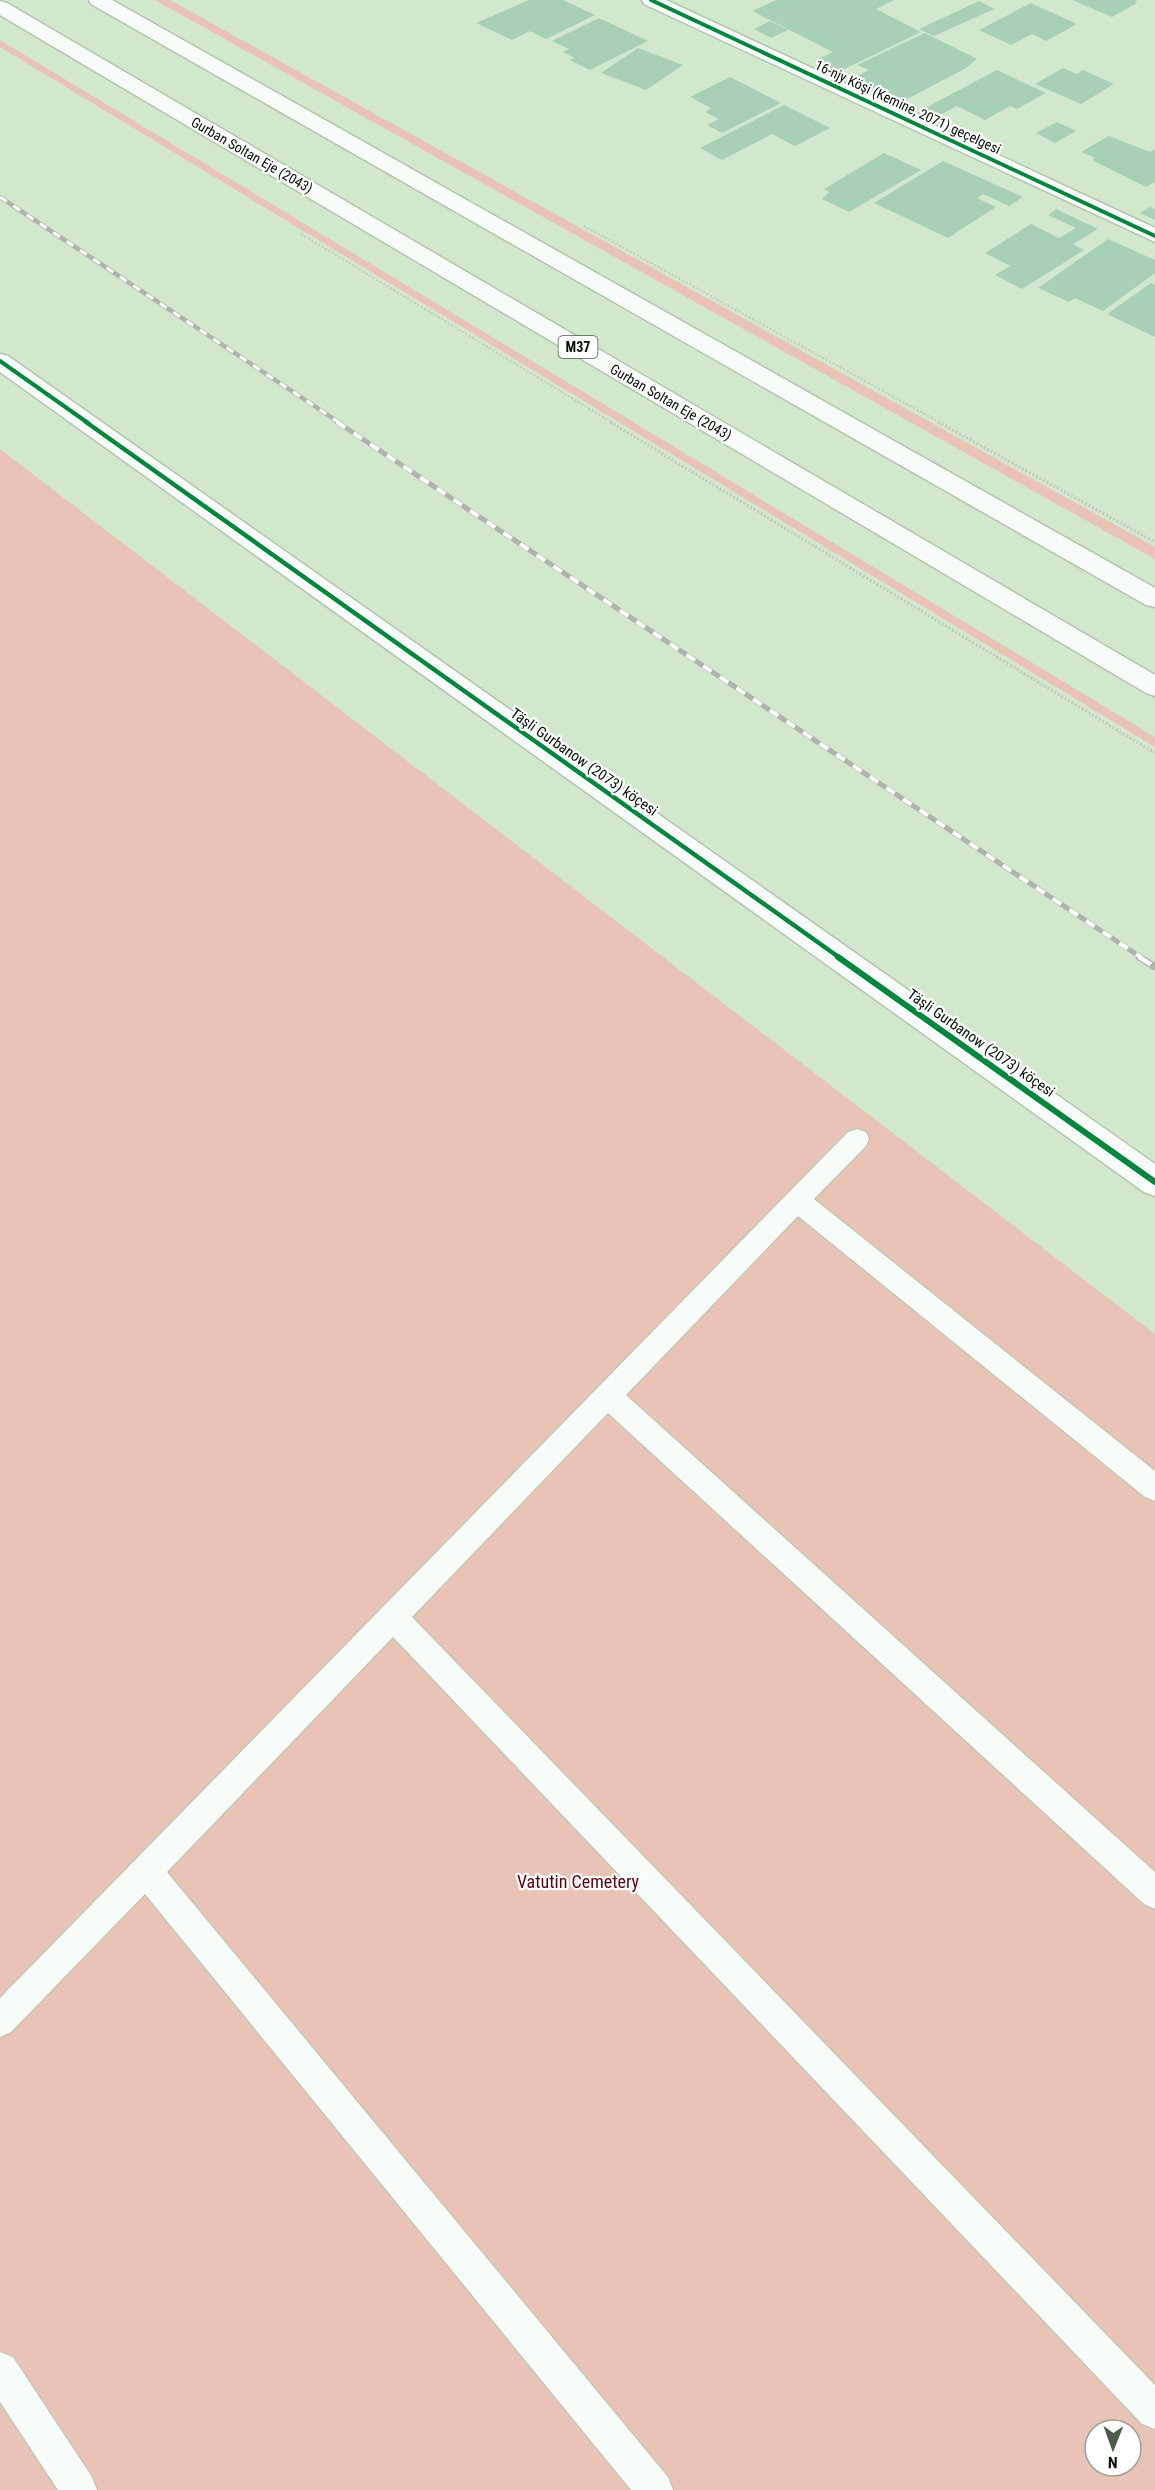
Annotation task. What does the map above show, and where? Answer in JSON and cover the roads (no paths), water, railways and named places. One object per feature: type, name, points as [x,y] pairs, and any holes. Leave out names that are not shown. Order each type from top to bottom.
[{"type":"main road","points":[[98,0],[1155,599]]},
{"type":"main road","name":"16-njy Köşi (Kemine, 2071) geçelgesi","points":[[651,0],[1155,236]]},
{"type":"main road","name":"Gurban Soltan Eje (2043)","points":[[0,7],[1155,687]]},
{"type":"main road","name":"Täşli Gurbanow (2073) köçesi","points":[[0,362],[1155,1182]]},
{"type":"lane","points":[[0,2021],[857,1139]]},
{"type":"lane","points":[[798,1201],[1155,1488]]},
{"type":"lane","points":[[608,1396],[1155,1893]]},
{"type":"lane","points":[[393,1617],[1155,2411]]},
{"type":"lane","points":[[146,1871],[655,2490]]},
{"type":"lane","points":[[0,2370],[79,2490]]},
{"type":"railway","points":[[0,197],[340,423]]},
{"type":"railway","points":[[337,422],[1142,958]]},
{"type":"railway","points":[[1139,957],[1155,967]]},
{"type":"park label","name":"Vatutin Cemetery","points":[[578,1882]]}]
